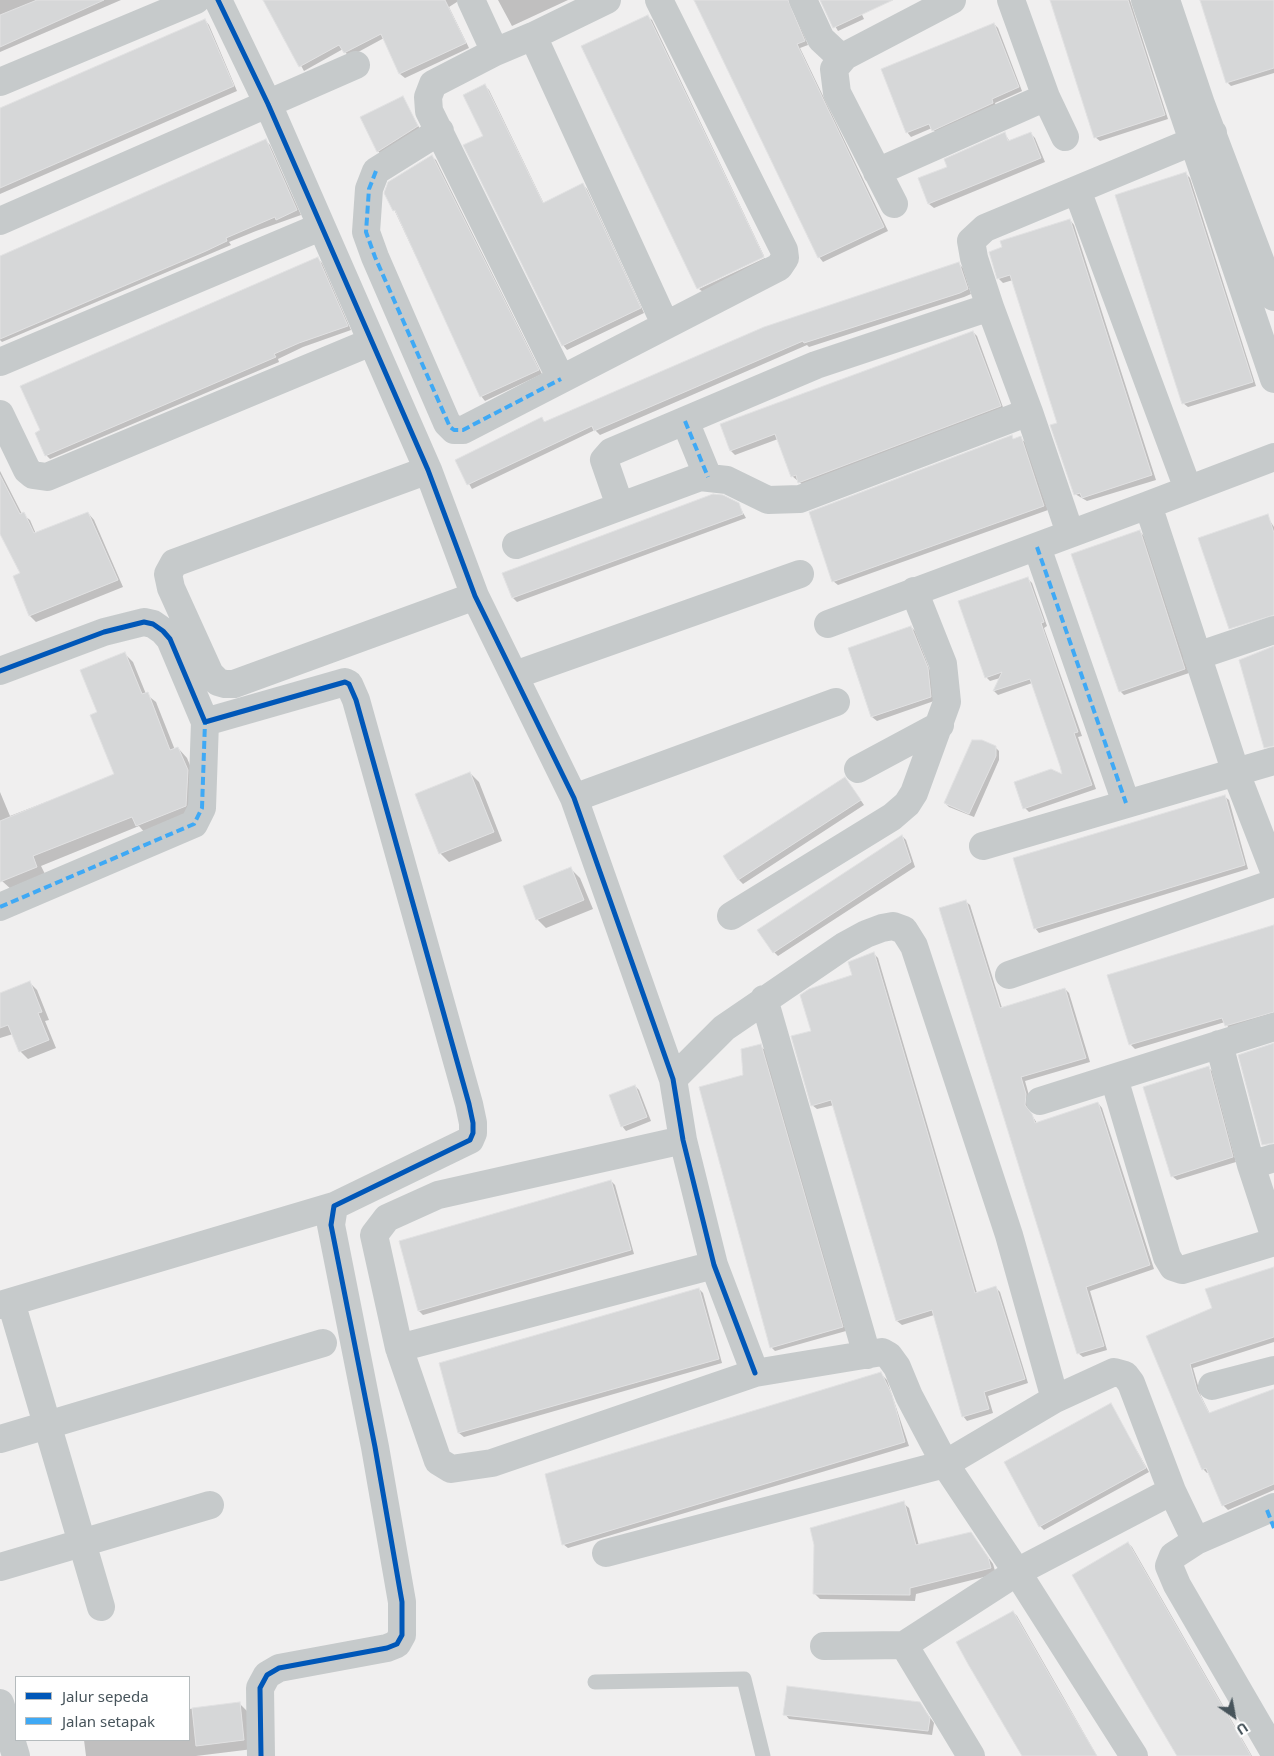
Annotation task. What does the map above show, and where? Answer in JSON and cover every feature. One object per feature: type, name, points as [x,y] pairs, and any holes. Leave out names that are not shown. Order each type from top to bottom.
[{"type":"street","points":[[0,82],[196,0]]},
{"type":"street","points":[[218,0],[268,104],[320,227],[428,470],[475,596],[516,675],[574,798],[673,1079],[683,1140],[714,1265],[756,1373]]},
{"type":"street","points":[[471,0],[495,52]]},
{"type":"street","points":[[561,379],[440,131],[428,104],[429,91],[433,84],[495,52],[533,36],[606,0]]},
{"type":"street","points":[[440,131],[376,171],[369,189],[366,232],[447,423],[454,430],[463,430],[665,324],[779,267],[785,258],[784,250],[659,0]]},
{"type":"street","points":[[803,0],[821,39],[836,53],[845,56]]},
{"type":"street","points":[[894,204],[837,93],[834,69],[845,56],[952,0]]},
{"type":"street","points":[[1011,0],[1046,97],[1065,137]]},
{"type":"street","points":[[1145,0],[1274,297]]},
{"type":"street","points":[[1166,0],[1197,122],[1274,380]]},
{"type":"street","points":[[533,36],[665,324]]},
{"type":"street","points":[[0,221],[356,65]]},
{"type":"street","points":[[877,172],[1046,97]]},
{"type":"street","points":[[1070,533],[1029,412],[990,307],[974,258],[971,241],[985,228],[1077,190],[1197,122]]},
{"type":"street","points":[[1077,190],[1188,489]]},
{"type":"street","points":[[0,362],[320,227]]},
{"type":"street","points":[[620,506],[604,460],[607,455],[617,449],[816,365],[990,307]]},
{"type":"street","points":[[0,414],[27,470],[33,476],[47,477],[371,342]]},
{"type":"street","points":[[516,545],[700,477],[727,480],[768,500],[800,498],[1029,412]]},
{"type":"street","points":[[685,421],[708,477]]},
{"type":"street","points":[[828,624],[1274,457]]},
{"type":"street","points":[[428,470],[174,563],[168,574],[171,588],[210,674],[218,682],[225,684],[234,684],[475,596]]},
{"type":"street","points":[[1148,505],[1236,773],[1274,871]]},
{"type":"street","points":[[1037,547],[1126,803]]},
{"type":"street","points":[[516,675],[800,574]]},
{"type":"street","points":[[731,916],[892,817],[907,804],[914,793],[948,702],[943,664],[914,591]]},
{"type":"street","points":[[0,671],[104,632],[144,622],[154,624],[170,640],[205,722],[202,808],[194,824],[0,907]]},
{"type":"street","points":[[1197,656],[1274,630]]},
{"type":"street","points":[[101,1607],[47,1425],[6,1303],[334,1206],[470,1140],[473,1133],[473,1122],[469,1104],[356,700],[349,684],[345,682],[205,722]]},
{"type":"street","points":[[574,798],[836,702]]},
{"type":"street","points":[[858,769],[940,725]]},
{"type":"street","points":[[983,846],[1274,761]]},
{"type":"street","points":[[1009,975],[1274,883]]},
{"type":"street","points":[[673,1079],[724,1028],[764,999],[866,934],[893,926],[904,930],[910,938],[1008,1235],[1055,1398]]},
{"type":"street","points":[[764,999],[866,1355]]},
{"type":"street","points":[[1040,1101],[1274,1027]]},
{"type":"street","points":[[1220,1044],[1263,1162],[1274,1235]]},
{"type":"street","points":[[1114,1078],[1167,1256],[1173,1267],[1182,1270],[1274,1242]]},
{"type":"street","points":[[683,1140],[438,1196],[386,1218],[374,1235],[399,1348],[434,1457],[451,1469],[473,1467],[512,1457],[756,1373],[882,1352],[894,1360],[945,1464],[1017,1572],[1134,1756]]},
{"type":"street","points":[[261,1756],[260,1688],[267,1675],[279,1668],[387,1648],[397,1644],[402,1635],[402,1602],[375,1447],[331,1225],[334,1206]]},
{"type":"street","points":[[399,1348],[714,1265]]},
{"type":"street","points":[[0,1439],[324,1343]]},
{"type":"street","points":[[1212,1386],[1274,1370]]},
{"type":"street","points":[[606,1553],[945,1464],[1055,1398],[1114,1372],[1125,1375],[1131,1383],[1172,1491],[1196,1541]]},
{"type":"street","points":[[824,1646],[904,1645],[1017,1572],[1172,1491]]},
{"type":"street","points":[[0,1567],[210,1505]]},
{"type":"street","points":[[1272,1515],[1196,1541],[1173,1556],[1170,1561],[1171,1572],[1274,1755]]},
{"type":"street","points":[[904,1645],[971,1756]]},
{"type":"street","points":[[0,1703],[16,1756]]},
{"type":"lane","points":[[595,1682],[744,1679],[762,1756]]},
{"type":"building","points":[[37,0],[104,0],[0,47],[0,15]]},
{"type":"building","points":[[263,0],[445,0],[466,43],[399,74],[381,34],[344,53],[339,45],[299,67]]},
{"type":"building","points":[[694,0],[788,0],[805,41],[797,44],[884,227],[818,258]]},
{"type":"building","points":[[820,0],[893,0],[833,28]]},
{"type":"building","points":[[1050,0],[1128,0],[1165,115],[1094,138]]},
{"type":"building","points":[[1200,0],[1274,0],[1274,68],[1226,83]]},
{"type":"building","points":[[648,15],[764,257],[697,289],[581,46]]},
{"type":"building","points":[[205,19],[234,86],[0,188],[0,108]]},
{"type":"building","points":[[994,23],[1019,87],[992,99],[993,103],[932,131],[929,124],[906,133],[881,69]]},
{"type":"building","points":[[485,84],[543,203],[583,183],[641,308],[562,346],[463,145],[483,136],[463,95]]},
{"type":"building","points":[[403,96],[418,126],[377,152],[360,117]]},
{"type":"building","points":[[1005,132],[1008,141],[1031,132],[1041,158],[928,204],[918,178],[947,167],[944,159]]},
{"type":"building","points":[[266,139],[297,210],[276,220],[275,217],[226,238],[227,241],[206,251],[0,339],[0,256]]},
{"type":"building","points":[[432,155],[539,370],[480,397],[395,210],[393,211],[384,193],[388,182]]},
{"type":"building","points":[[1186,172],[1253,382],[1182,404],[1115,195]]},
{"type":"building","points":[[1070,219],[1152,475],[1082,498],[1080,493],[1074,495],[1050,425],[1057,423],[1010,275],[997,279],[989,252],[1002,247],[1000,241]]},
{"type":"building","points":[[318,257],[348,326],[299,343],[274,354],[276,357],[45,456],[35,433],[40,430],[20,386]]},
{"type":"building","points":[[959,262],[968,289],[960,293],[804,343],[803,341],[594,431],[592,426],[467,485],[455,460],[542,417],[544,422],[764,327]]},
{"type":"building","points":[[973,331],[1001,406],[798,483],[796,475],[791,477],[775,434],[730,451],[720,424]]},
{"type":"building","points":[[1012,435],[1013,439],[1021,436],[1044,506],[832,582],[809,512]]},
{"type":"building","points":[[0,475],[20,514],[24,512],[34,533],[88,512],[118,580],[29,616],[13,576],[20,573],[0,534]]},
{"type":"building","points":[[713,494],[723,495],[739,503],[743,514],[512,598],[502,573]]},
{"type":"building","points":[[1268,514],[1274,533],[1274,615],[1229,629],[1198,538]]},
{"type":"building","points":[[1140,530],[1185,669],[1119,692],[1071,554]]},
{"type":"building","points":[[1028,577],[1044,622],[1041,623],[1078,732],[1074,733],[1092,785],[1023,809],[1014,782],[1051,769],[1062,774],[1060,766],[1030,679],[993,691],[1002,672],[985,678],[958,601]]},
{"type":"building","points":[[911,626],[928,668],[931,697],[871,717],[848,648]]},
{"type":"building","points":[[1274,646],[1274,746],[1264,748],[1239,660]]},
{"type":"building","points":[[125,652],[142,694],[148,692],[170,750],[178,747],[188,770],[186,806],[136,826],[132,817],[33,856],[37,867],[0,882],[0,821],[114,774],[90,715],[97,712],[80,670]]},
{"type":"building","points":[[972,740],[982,740],[996,746],[996,756],[969,814],[944,803]]},
{"type":"building","points":[[470,772],[494,832],[439,854],[415,794]]},
{"type":"building","points":[[845,777],[861,800],[738,880],[723,856]]},
{"type":"building","points":[[1225,795],[1245,865],[1034,929],[1013,858]]},
{"type":"building","points":[[902,835],[911,862],[773,953],[757,930]]},
{"type":"building","points":[[571,867],[584,900],[536,920],[523,886]]},
{"type":"building","points":[[966,900],[1000,1008],[1065,988],[1086,1058],[1021,1077],[1026,1094],[1025,1105],[1032,1114],[1035,1123],[1098,1102],[1150,1265],[1086,1287],[1104,1346],[1077,1354],[939,908]]},
{"type":"building","points":[[1274,925],[1274,1012],[1225,1026],[1222,1018],[1129,1045],[1107,975]]},
{"type":"building","points":[[874,952],[975,1293],[996,1286],[1025,1379],[984,1392],[989,1409],[962,1417],[932,1310],[896,1321],[831,1100],[811,1106],[791,1036],[811,1031],[800,995],[809,989],[852,975],[848,962]]},
{"type":"building","points":[[30,981],[42,1012],[38,1013],[49,1040],[19,1052],[8,1025],[0,1028],[0,993]]},
{"type":"building","points":[[1274,1043],[1274,1143],[1262,1145],[1238,1055]]},
{"type":"building","points":[[761,1044],[843,1327],[770,1348],[699,1087],[743,1075],[741,1049]]},
{"type":"building","points":[[1209,1066],[1233,1157],[1171,1177],[1143,1087]]},
{"type":"building","points":[[635,1085],[647,1117],[621,1127],[609,1095]]},
{"type":"building","points":[[611,1180],[631,1250],[418,1311],[399,1241]]},
{"type":"building","points":[[1274,1267],[1274,1337],[1190,1364],[1197,1390],[1209,1413],[1274,1389],[1274,1484],[1222,1506],[1206,1468],[1202,1470],[1146,1336],[1212,1308],[1205,1289]]},
{"type":"building","points":[[699,1288],[719,1359],[458,1433],[439,1363]]},
{"type":"building","points":[[881,1372],[892,1395],[905,1442],[562,1545],[545,1474]]},
{"type":"building","points":[[1111,1403],[1146,1468],[1039,1527],[1004,1462]]},
{"type":"building","points":[[904,1501],[916,1545],[971,1532],[988,1557],[991,1568],[910,1588],[910,1595],[813,1594],[814,1545],[810,1528]]},
{"type":"building","points":[[1128,1542],[1251,1756],[1177,1756],[1072,1575]]},
{"type":"building","points":[[1013,1611],[1097,1756],[1022,1756],[968,1664],[956,1642]]},
{"type":"building","points":[[787,1686],[920,1702],[930,1718],[928,1731],[783,1715]]},
{"type":"building","points":[[240,1702],[244,1740],[196,1746],[192,1708]]},
{"type":"marked path","points":[[376,171],[369,189],[366,232],[375,257],[450,427],[454,430],[463,430],[561,379]]},
{"type":"marked path","points":[[685,421],[708,477]]},
{"type":"marked path","points":[[1037,547],[1126,803]]},
{"type":"marked path","points":[[0,907],[194,824],[202,808],[205,722]]},
{"type":"marked path","points":[[1267,1510],[1274,1528]]},
{"type":"cycle path","points":[[218,0],[268,104],[428,470],[475,596],[574,798],[673,1079],[683,1140],[714,1265],[755,1373]]},
{"type":"cycle path","points":[[0,671],[104,632],[144,622],[153,624],[170,639],[205,722],[345,682],[349,684],[356,700],[469,1104],[473,1123],[473,1133],[470,1140],[334,1206],[331,1225],[375,1447],[402,1602],[402,1635],[397,1644],[387,1648],[279,1668],[267,1675],[260,1688],[261,1756]]}]
